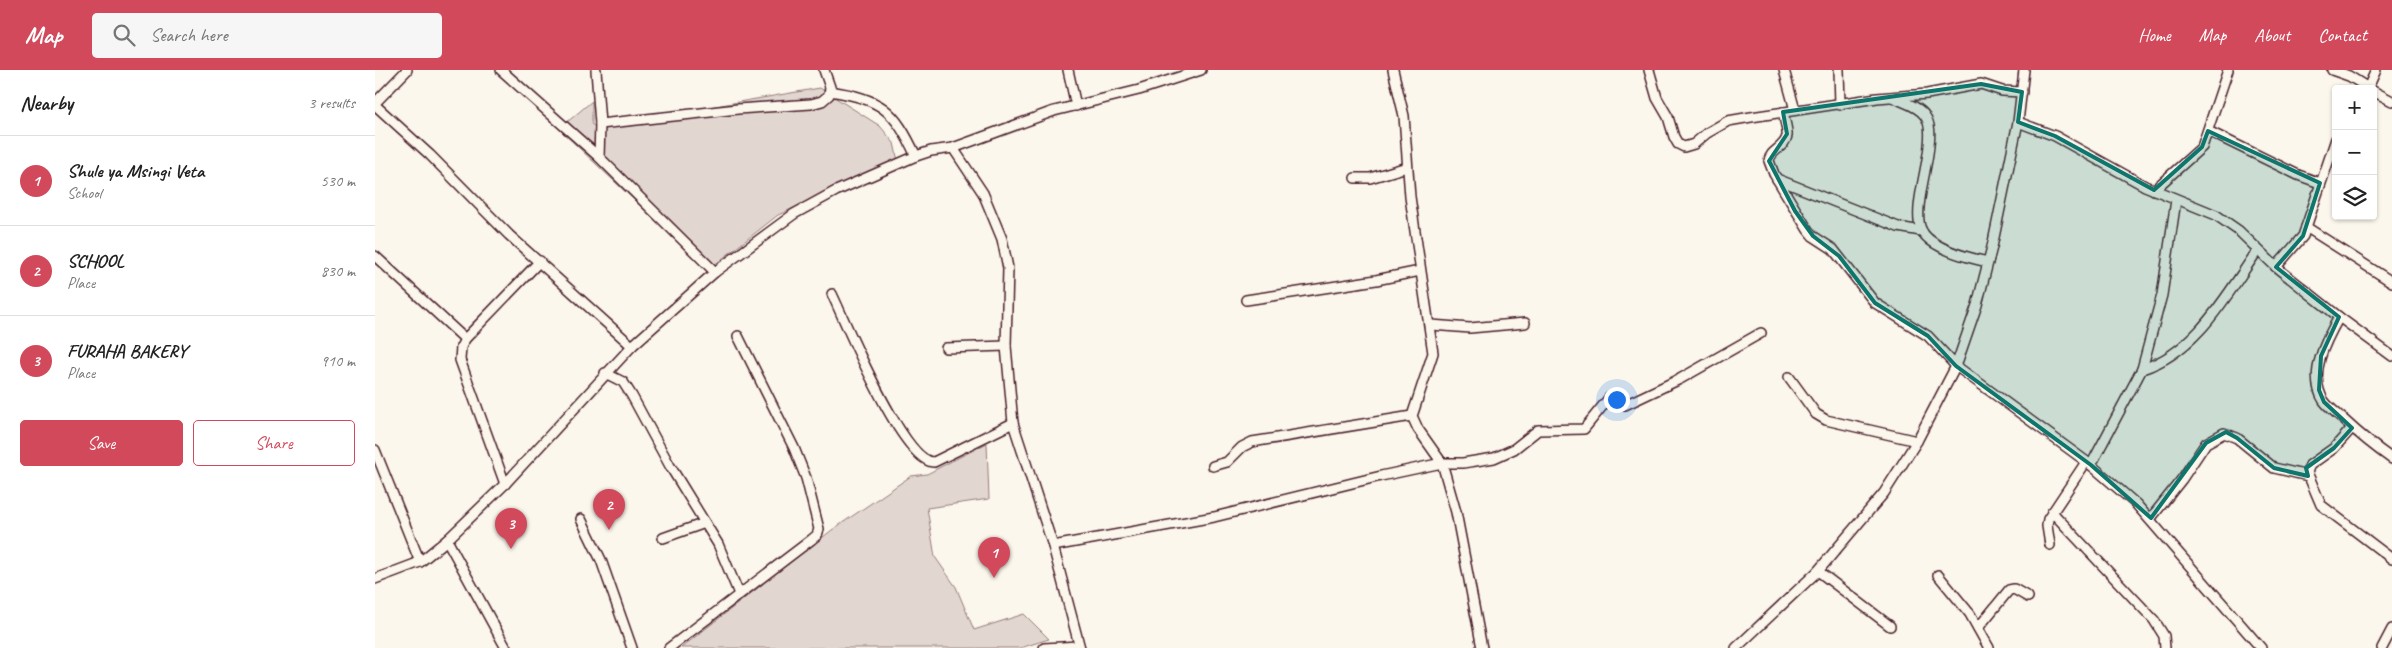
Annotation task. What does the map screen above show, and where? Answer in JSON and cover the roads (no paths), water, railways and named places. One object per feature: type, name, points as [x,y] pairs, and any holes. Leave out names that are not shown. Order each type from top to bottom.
[{"type":"street","points":[[407,70],[375,104],[430,155],[509,236],[539,261],[631,346]]},
{"type":"street","points":[[501,70],[599,157],[715,272]]},
{"type":"street","points":[[596,70],[599,157]]},
{"type":"street","points":[[599,124],[738,109],[811,104],[827,97],[830,91],[824,70]]},
{"type":"street","points":[[1068,70],[1076,106]]},
{"type":"street","points":[[375,579],[420,562],[447,540],[505,484],[631,346],[715,272],[806,206],[916,156],[931,151],[953,148],[1035,117],[1201,70]]},
{"type":"street","points":[[1393,70],[1404,116],[1407,167],[1420,271],[1431,325],[1433,353],[1412,416],[1419,430],[1442,463],[1456,512],[1482,648]]},
{"type":"street","points":[[1649,70],[1657,98],[1668,117],[1674,137],[1678,144],[1684,147],[1694,144],[1719,125],[1728,121],[1795,110],[1927,94],[1981,84],[2002,91],[2022,92]]},
{"type":"street","points":[[1784,70],[1795,110]]},
{"type":"street","points":[[1839,70],[1840,105]]},
{"type":"street","points":[[1736,648],[1818,572],[1884,493],[1917,441],[1956,366],[1977,305],[1988,262],[2018,122],[2024,70]]},
{"type":"street","points":[[2154,190],[2202,147],[2228,70]]},
{"type":"street","points":[[2332,70],[2349,73],[2357,85]]},
{"type":"street","points":[[2371,85],[2376,70]]},
{"type":"street","points":[[830,91],[862,97],[880,105],[900,124],[916,156]]},
{"type":"street","points":[[2377,92],[2392,100]]},
{"type":"street","points":[[1892,97],[1923,112],[1929,126],[1929,148],[1920,214],[1921,231]]},
{"type":"street","points":[[1783,112],[1787,138],[1784,144],[1769,157],[1771,168],[1808,230],[1839,256],[1866,294],[1875,303],[1928,336],[1956,366],[2089,464],[2151,518],[2183,559],[2261,648]]},
{"type":"street","points":[[2018,122],[2055,136],[2154,190],[2216,215],[2239,231],[2276,267],[2392,356]]},
{"type":"street","points":[[2208,131],[2297,175],[2320,183]]},
{"type":"street","points":[[953,148],[983,193],[1002,239],[1008,278],[1006,346],[1013,423],[1053,546],[1080,647],[1044,648]]},
{"type":"street","points":[[2276,267],[2298,243],[2306,227],[2332,151]]},
{"type":"street","points":[[1355,178],[1370,178],[1407,167]]},
{"type":"street","points":[[1777,178],[1898,227],[1921,231],[1927,237],[1953,253],[1988,262]]},
{"type":"street","points":[[2051,545],[2047,522],[2052,512],[2089,464],[2142,369],[2163,294],[2176,200]]},
{"type":"street","points":[[2306,227],[2392,282]]},
{"type":"street","points":[[2142,369],[2171,356],[2205,325],[2259,250]]},
{"type":"street","points":[[375,256],[465,339]]},
{"type":"street","points":[[505,484],[460,360],[461,347],[465,339],[539,261]]},
{"type":"street","points":[[1246,300],[1420,271]]},
{"type":"street","points":[[832,294],[883,401],[899,429],[919,457],[928,462],[934,462],[1013,423]]},
{"type":"street","points":[[2339,317],[2325,342],[2321,356],[2318,374],[2319,390],[2325,402],[2352,428],[2392,459]]},
{"type":"street","points":[[1431,325],[1470,328],[1525,323]]},
{"type":"street","points":[[1053,546],[1214,517],[1442,463],[1479,461],[1508,453],[1538,430],[1584,429],[1609,398],[1625,405],[1680,379],[1761,333]]},
{"type":"street","points":[[669,648],[811,540],[817,535],[819,529],[814,504],[801,462],[739,336]]},
{"type":"street","points":[[946,348],[1006,346]]},
{"type":"street","points":[[605,373],[623,382],[633,396],[670,466],[718,544],[739,594]]},
{"type":"street","points":[[1789,377],[1817,414],[1826,420],[1917,441]]},
{"type":"street","points":[[1213,466],[1227,462],[1242,447],[1252,442],[1412,416]]},
{"type":"street","points":[[2352,428],[2334,448],[2310,465],[2307,469],[2308,476],[2321,505],[2392,559]]},
{"type":"street","points":[[2151,518],[2206,443],[2224,433],[2237,438],[2274,468],[2308,476]]},
{"type":"street","points":[[375,450],[420,562]]},
{"type":"street","points":[[2052,512],[2154,620],[2164,636],[2165,648]]},
{"type":"street","points":[[581,519],[601,560],[632,648]]},
{"type":"street","points":[[663,538],[705,523]]},
{"type":"street","points":[[447,540],[506,648]]},
{"type":"street","points":[[1818,572],[1890,626]]},
{"type":"street","points":[[1938,575],[1961,602],[1978,628],[1984,646]]},
{"type":"street","points":[[1978,628],[2009,590],[2014,589],[2028,597]]},
{"type":"street","points":[[2382,648],[2392,629]]},
{"type":"place","name":"SCHOOL","points":[[609,530]]},
{"type":"place","name":"FURAHA BAKERY","points":[[511,549]]},
{"type":"place","name":"Shule ya Msingi Veta","points":[[994,578]]}]
